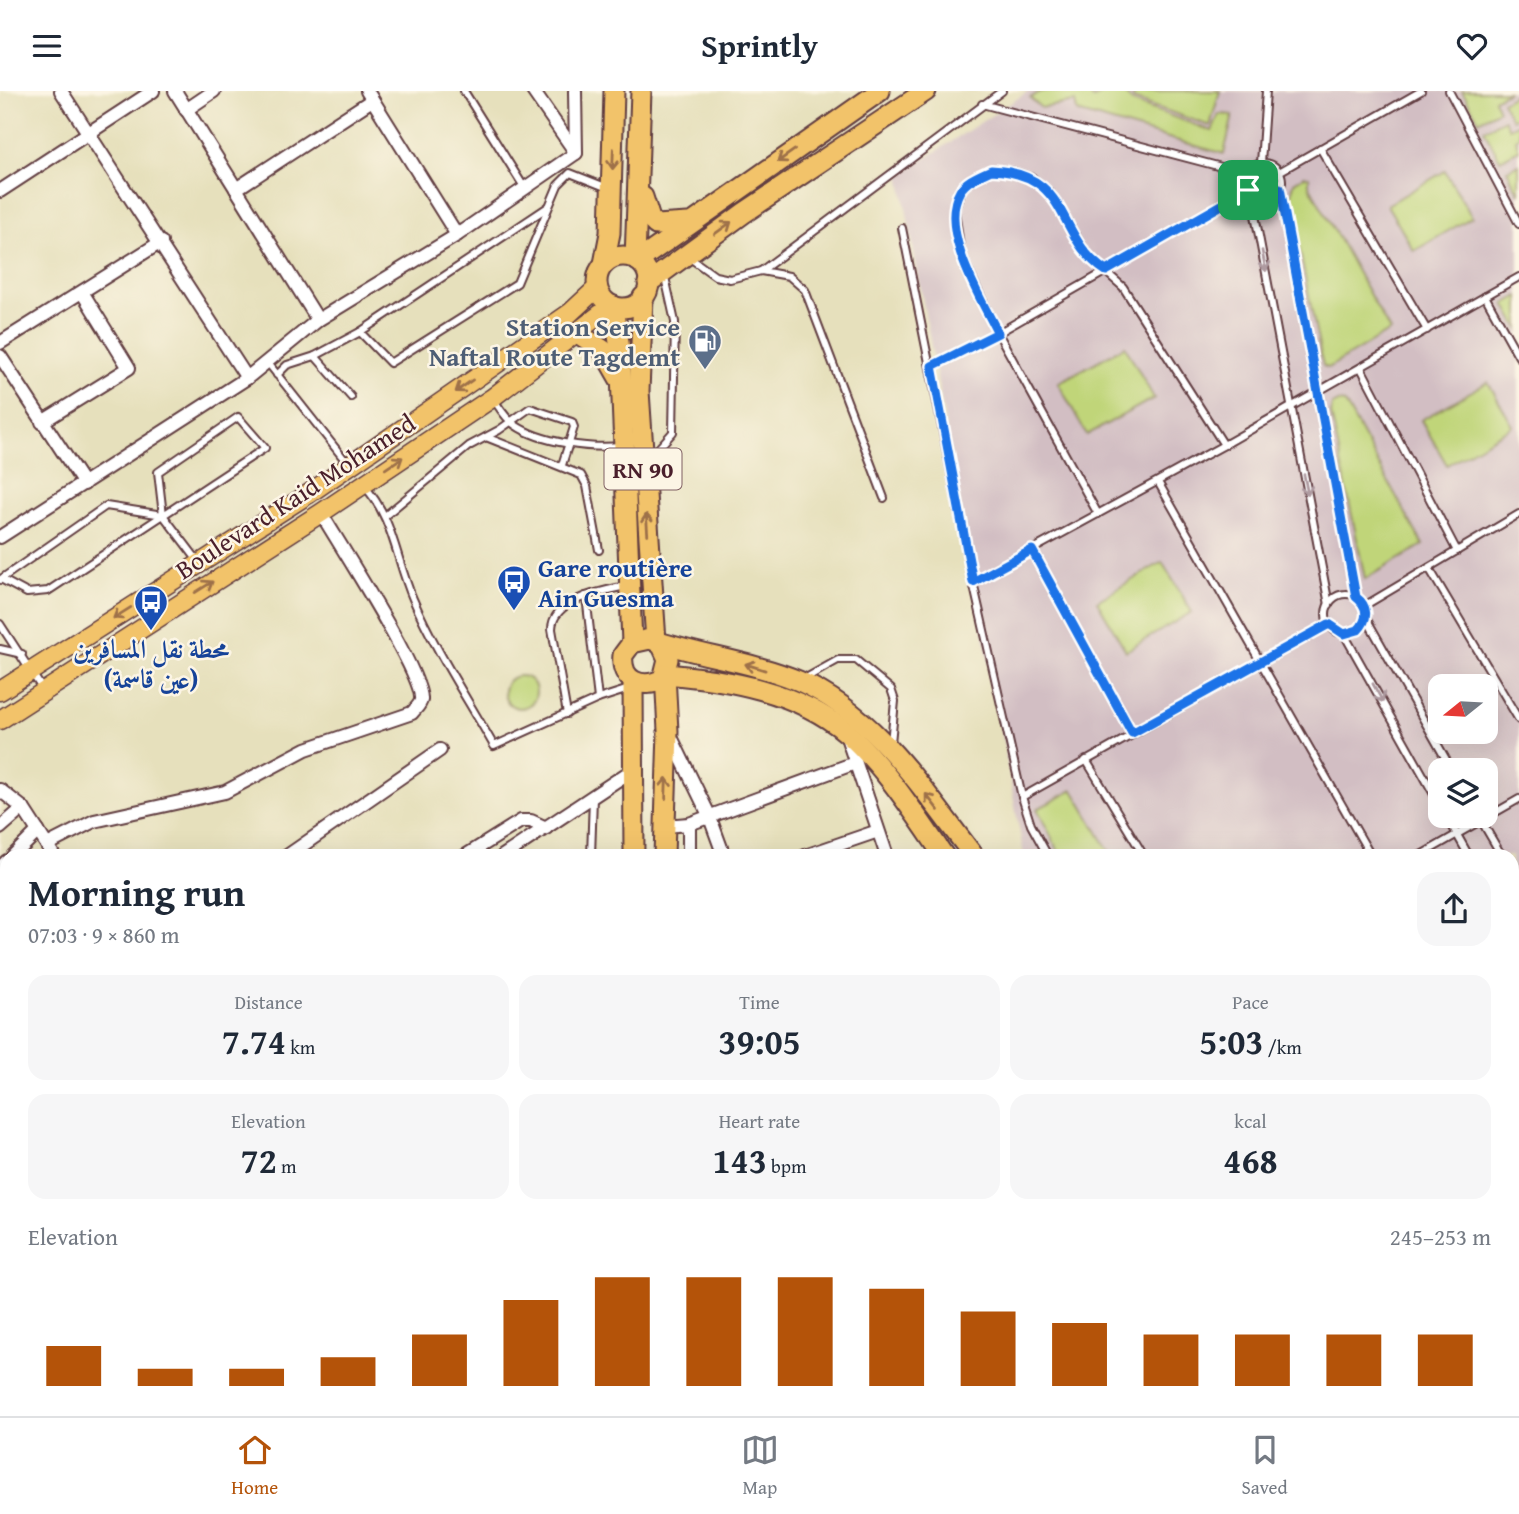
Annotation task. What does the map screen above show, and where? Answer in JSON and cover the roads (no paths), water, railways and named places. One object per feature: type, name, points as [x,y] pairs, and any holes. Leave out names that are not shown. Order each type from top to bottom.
[{"type":"highway","points":[[614,91],[610,233],[604,264],[598,275],[598,287],[613,305],[626,307],[686,255],[926,91]]},
{"type":"highway","points":[[637,260],[641,91]]},
{"type":"highway","points":[[637,260],[880,91]]},
{"type":"highway","points":[[640,187],[654,224],[663,227],[693,222]]},
{"type":"highway","points":[[604,264],[622,256],[637,260],[652,283]]},
{"type":"highway","name":"RN 90","points":[[652,283],[639,379],[656,641]]},
{"type":"highway","name":"RN 90","points":[[613,305],[632,585],[632,643]]},
{"type":"highway","points":[[576,332],[603,351],[620,382]]},
{"type":"highway","points":[[634,849],[634,685],[622,663],[632,643],[644,639],[799,681],[855,714],[890,749],[969,849]]},
{"type":"highway","points":[[656,641],[666,652],[668,731],[664,849]]},
{"type":"highway","points":[[634,685],[655,683],[665,674],[711,677],[766,691],[811,710],[846,732],[905,801],[939,849]]},
{"type":"main road","name":"Boulevard Kaid Mohamed","points":[[0,691],[349,466],[570,313],[598,287]]},
{"type":"main road","name":"Boulevard Kaid Mohamed","points":[[0,720],[321,513],[492,398],[613,305]]},
{"type":"street","points":[[61,91],[247,378]]},
{"type":"street","points":[[0,191],[153,91]]},
{"type":"street","points":[[175,91],[318,320]]},
{"type":"street","points":[[186,110],[214,91]]},
{"type":"street","points":[[533,91],[576,153]]},
{"type":"street","points":[[575,91],[576,153]]},
{"type":"street","points":[[236,189],[370,95],[457,235]]},
{"type":"street","points":[[0,537],[247,378],[318,320],[457,235],[576,153]]},
{"type":"street","points":[[0,343],[161,242]]},
{"type":"street","points":[[42,422],[129,368],[82,292]]},
{"type":"street","points":[[0,356],[84,484]]},
{"type":"street","points":[[52,849],[94,821],[225,792],[306,749],[412,713],[418,708],[421,700],[416,678],[387,623],[321,513]]},
{"type":"street","points":[[668,731],[709,815],[721,849]]},
{"type":"street","points":[[846,732],[884,849]]},
{"type":"street","points":[[302,849],[440,750]]},
{"type":"street","points":[[665,825],[689,824],[855,763]]},
{"type":"street","points":[[514,849],[634,769]]},
{"type":"street","points":[[0,790],[23,808],[50,849]]},
{"type":"street","points":[[0,828],[23,808]]},
{"type":"street","points":[[476,849],[521,821],[531,821],[546,828]]},
{"type":"street","points":[[689,824],[689,849]]},
{"type":"street","points":[[20,849],[38,831]]},
{"type":"street","points":[[825,849],[878,831]]},
{"type":"lane","points":[[464,91],[524,187]]},
{"type":"lane","points":[[761,271],[1002,91]]},
{"type":"lane","points":[[1248,174],[1261,163],[1266,91]]},
{"type":"lane","points":[[1279,172],[1421,91]]},
{"type":"lane","points":[[1449,91],[1519,224]]},
{"type":"lane","points":[[982,104],[1248,174]]},
{"type":"lane","points":[[1320,148],[1427,330]]},
{"type":"lane","points":[[1261,163],[1271,165],[1279,172],[1356,597],[1364,605],[1366,618],[1445,758]]},
{"type":"lane","points":[[1098,514],[998,333],[965,265],[956,231],[960,191],[972,179],[991,170],[1012,171],[1033,178],[1050,192],[1089,257],[1123,287],[1224,445]]},
{"type":"lane","points":[[360,333],[390,363],[517,283],[558,185],[570,173],[612,189]]},
{"type":"lane","points":[[1248,174],[1329,605],[1329,624]]},
{"type":"lane","points":[[1250,192],[1264,199],[1280,188]]},
{"type":"lane","points":[[932,366],[998,333],[1250,192]]},
{"type":"lane","points":[[277,375],[287,365],[315,356],[360,333],[548,207]]},
{"type":"lane","points":[[902,228],[932,366],[973,582],[1022,796],[1031,825],[1044,849]]},
{"type":"lane","points":[[686,255],[715,276],[730,279],[761,271],[789,275],[805,290],[884,498]]},
{"type":"lane","points":[[973,582],[1158,482],[1519,277]]},
{"type":"lane","points":[[643,465],[673,432],[675,322],[652,283]]},
{"type":"lane","points":[[1485,296],[1519,357]]},
{"type":"lane","points":[[315,356],[351,397]]},
{"type":"lane","points":[[268,363],[349,466]]},
{"type":"lane","points":[[1361,368],[1457,551]]},
{"type":"lane","points":[[492,398],[510,421],[523,429],[568,444],[594,449],[623,446]]},
{"type":"lane","points":[[386,515],[469,446],[530,408],[568,418],[574,427],[562,465]]},
{"type":"lane","points":[[163,515],[106,506],[0,579],[27,593],[48,591],[163,515],[265,448],[238,417],[158,473],[163,515],[200,564]]},
{"type":"lane","points":[[485,437],[576,471],[585,481],[599,550]]},
{"type":"lane","points":[[1158,482],[1367,849]]},
{"type":"lane","points":[[363,485],[379,501],[413,599],[494,746],[634,685]]},
{"type":"lane","points":[[1364,605],[1519,515]]},
{"type":"lane","points":[[1032,550],[1132,733]]},
{"type":"lane","points":[[1429,568],[1519,720]]},
{"type":"lane","points":[[567,714],[552,623],[561,610],[586,596],[632,585]]},
{"type":"lane","points":[[1329,605],[1341,595],[1356,597]]},
{"type":"lane","points":[[586,596],[598,699]]},
{"type":"lane","points":[[1344,634],[1358,630],[1366,618]]},
{"type":"lane","points":[[0,624],[44,691]]},
{"type":"lane","points":[[1022,796],[1329,624]]},
{"type":"lane","points":[[1329,624],[1344,634],[1428,784]]},
{"type":"lane","points":[[0,648],[19,650],[33,662],[49,659]]},
{"type":"lane","points":[[799,681],[838,660],[856,660],[891,689],[895,701],[890,749]]},
{"type":"lane","points":[[1086,760],[1140,849]]},
{"type":"lane","points":[[591,849],[593,797]]},
{"type":"lane","points":[[1498,809],[1519,799]]},
{"type":"lane","points":[[1454,828],[1465,849]]},
{"type":"lane","points":[[1431,849],[1466,828]]},
{"type":"lane","points":[[1486,828],[1498,849]]},
{"type":"place","name":"Station Service Naftal Route Tagdemt","points":[[705,371]]},
{"type":"place","name":"Gare routière Ain Guesma","points":[[514,612]]},
{"type":"place","name":"محطة نقل المسافرين (عين قاسمة)","points":[[151,632]]}]
